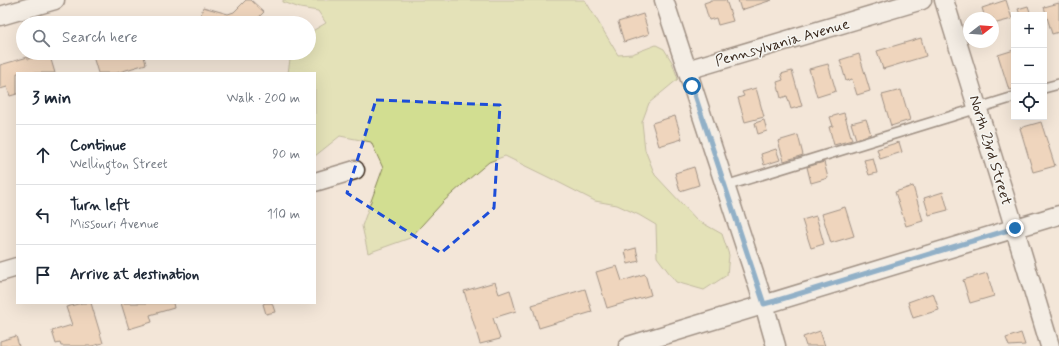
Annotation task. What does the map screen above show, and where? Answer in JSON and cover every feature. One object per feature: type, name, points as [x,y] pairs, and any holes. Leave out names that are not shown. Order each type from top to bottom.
[{"type":"street","points":[[0,16],[55,0]]},
{"type":"street","points":[[664,0],[764,304],[776,346]]},
{"type":"street","name":"Pennsylvania Avenue","points":[[687,70],[922,0]]},
{"type":"street","name":"North 23rd Street","points":[[944,0],[1052,345]]},
{"type":"street","points":[[316,182],[355,170]]},
{"type":"street","points":[[628,346],[1059,215]]},
{"type":"street","points":[[0,272],[16,267]]},
{"type":"lane","points":[[1047,87],[1059,84]]},
{"type":"lane","points":[[725,186],[1011,98]]},
{"type":"highlighted area","points":[[376,100],[500,105],[494,208],[441,253],[347,193]]},
{"type":"green space","points":[[283,0],[585,0],[618,55],[632,54],[656,45],[664,49],[672,62],[678,79],[649,103],[642,122],[645,150],[655,175],[697,220],[722,234],[729,255],[727,275],[704,290],[676,282],[657,257],[656,225],[617,205],[595,201],[505,156],[489,162],[462,185],[444,201],[410,238],[368,253],[362,226],[383,168],[371,142],[340,136],[316,155],[316,72],[288,72],[290,60],[316,60],[316,29],[326,23],[318,11],[300,8],[283,2]]},
{"type":"building","points":[[246,0],[251,0],[264,12],[260,16],[201,16],[203,7],[228,14],[234,12]]},
{"type":"building","points":[[710,0],[726,0],[733,21],[718,25],[716,18],[709,20],[704,3]]},
{"type":"building","points":[[738,0],[772,0],[741,10]]},
{"type":"building","points":[[1006,0],[1011,19],[999,22],[999,12],[983,12],[982,8]]},
{"type":"building","points":[[1059,3],[1059,32],[1052,34],[1047,12],[1045,12],[1044,7]]},
{"type":"building","points":[[1028,6],[1030,12],[1019,12],[1018,9]]},
{"type":"building","points":[[643,14],[649,34],[624,42],[618,22]]},
{"type":"building","points":[[921,38],[926,56],[883,69],[877,51]]},
{"type":"building","points":[[1011,51],[1011,90],[1009,90],[998,55]]},
{"type":"building","points":[[859,54],[870,91],[857,95],[852,79],[846,81],[840,60]]},
{"type":"building","points":[[18,60],[51,60],[55,72],[16,72],[16,94],[10,96],[7,87],[0,89],[0,65]]},
{"type":"building","points":[[94,60],[145,60],[146,64],[119,72],[98,72]]},
{"type":"building","points":[[828,64],[836,91],[817,97],[809,69]]},
{"type":"building","points":[[792,71],[802,106],[791,109],[787,96],[781,98],[777,82],[783,80],[781,74]]},
{"type":"building","points":[[756,88],[764,117],[745,122],[738,98],[744,96],[742,92]]},
{"type":"building","points":[[901,90],[910,120],[891,126],[882,95]]},
{"type":"building","points":[[844,113],[852,140],[834,145],[829,127],[833,126],[830,117]]},
{"type":"building","points":[[675,116],[682,139],[659,146],[652,123]]},
{"type":"building","points":[[866,119],[871,134],[856,139],[851,123]]},
{"type":"building","points":[[764,120],[767,131],[758,134],[755,123]]},
{"type":"building","points":[[1041,122],[1055,166],[1033,172],[1020,128]]},
{"type":"building","points":[[798,135],[803,155],[784,161],[778,141]]},
{"type":"building","points":[[899,142],[902,152],[880,159],[877,149]]},
{"type":"building","points":[[776,149],[780,160],[764,165],[761,154]]},
{"type":"building","points":[[873,158],[877,173],[869,175],[864,160]]},
{"type":"building","points":[[824,162],[828,178],[811,183],[807,167]]},
{"type":"building","points":[[694,167],[699,185],[680,191],[675,173]]},
{"type":"building","points":[[913,186],[923,221],[906,226],[895,192]]},
{"type":"building","points":[[943,192],[948,210],[929,215],[924,198]]},
{"type":"building","points":[[845,207],[854,236],[831,243],[822,214]]},
{"type":"building","points":[[816,216],[824,244],[811,248],[802,220]]},
{"type":"building","points":[[636,248],[639,261],[628,264],[625,251]]},
{"type":"building","points":[[617,266],[622,281],[645,274],[651,295],[607,308],[596,272]]},
{"type":"building","points":[[987,273],[994,296],[970,303],[963,280]]},
{"type":"building","points":[[495,282],[499,294],[510,290],[516,311],[493,318],[500,339],[480,344],[464,291]]},
{"type":"building","points":[[585,289],[592,312],[539,328],[532,305]]},
{"type":"building","points":[[933,293],[939,310],[913,318],[908,302]]},
{"type":"building","points":[[78,304],[91,304],[103,343],[92,346],[61,346],[60,343],[56,344],[52,331],[72,325],[66,307]]},
{"type":"building","points":[[121,304],[173,304],[174,308],[150,315],[152,322],[129,329]]},
{"type":"building","points":[[263,304],[272,304],[275,312],[266,314]]},
{"type":"building","points":[[820,331],[825,346],[806,346],[803,337]]},
{"type":"building","points":[[1021,333],[1025,345],[1009,346],[1006,338]]},
{"type":"building","points":[[16,336],[19,346],[0,346],[0,341]]},
{"type":"route","points":[[692,86],[764,304],[1015,228]]}]
